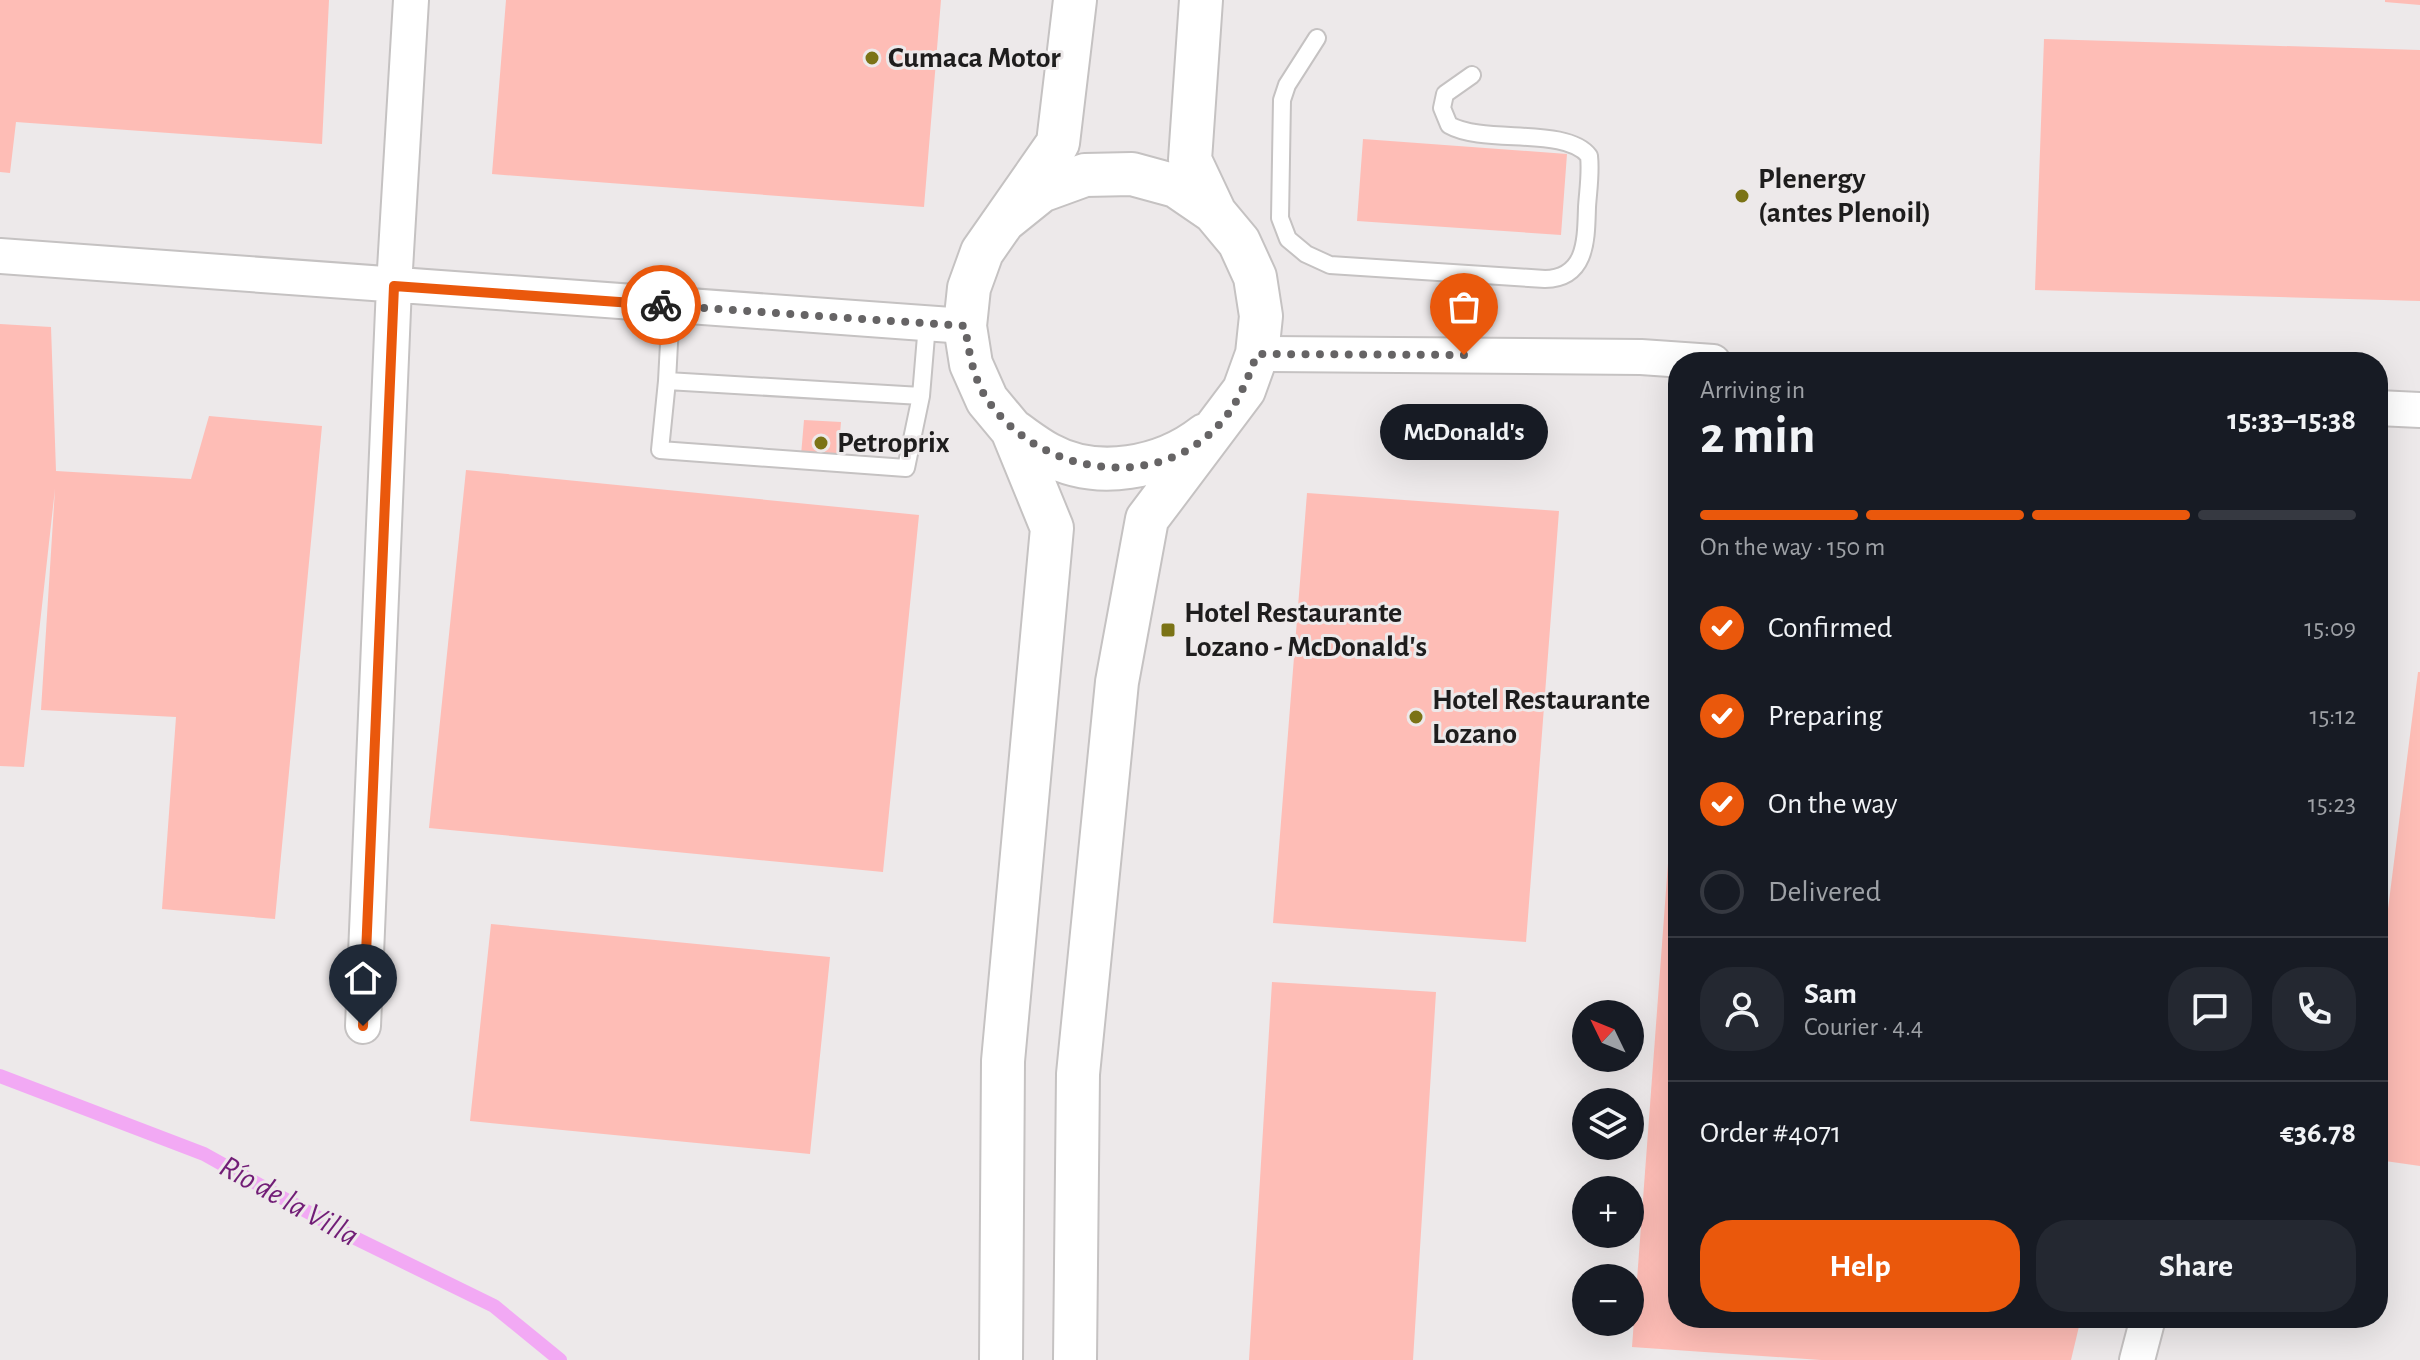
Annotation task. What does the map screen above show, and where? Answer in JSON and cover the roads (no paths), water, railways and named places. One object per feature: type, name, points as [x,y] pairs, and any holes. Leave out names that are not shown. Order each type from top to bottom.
[{"type":"street","points":[[363,1026],[394,286],[411,0]]},
{"type":"street","points":[[946,325],[969,288],[982,252],[1058,143],[1075,0]]},
{"type":"street","points":[[1075,1360],[1078,1074],[1117,682],[1147,519],[1244,390],[1257,354],[1261,316],[1255,277],[1239,242],[1214,212],[1190,160],[1201,0]]},
{"type":"street","points":[[1005,220],[1041,191],[1085,175],[1132,174],[1176,186],[1214,212]]},
{"type":"street","points":[[0,256],[946,325]]},
{"type":"street","points":[[946,325],[971,364],[987,400],[1012,430],[1050,455],[1094,468],[1141,466],[1185,450],[1222,422]]},
{"type":"street","points":[[1257,354],[1668,360]]},
{"type":"street","points":[[2388,408],[2420,410]]},
{"type":"street","points":[[1001,1360],[1003,1061],[1052,528],[1012,430]]},
{"type":"street","points":[[2137,1360],[2145,1328]]},
{"type":"lane","points":[[1317,38],[1287,85],[1282,100],[1280,218],[1288,239],[1296,247],[1330,265],[1545,279],[1564,277],[1578,264],[1585,246],[1589,156],[1575,144],[1468,132],[1449,125],[1442,108],[1445,94],[1472,75]]},
{"type":"lane","points":[[671,306],[660,450],[906,468],[921,396],[946,325]]},
{"type":"lane","points":[[667,381],[921,396]]},
{"type":"waterway","name":"Río de la Villa","points":[[0,1076],[204,1154],[351,1236],[494,1306],[560,1360]]},
{"type":"place","name":"Cumaca Motor","points":[[872,58]]},
{"type":"place","name":"Plenergy (antes Plenoil)","points":[[1742,196]]},
{"type":"place","name":"McDonald's","points":[[1464,355]]},
{"type":"place","name":"Petroprix","points":[[821,443]]},
{"type":"place","name":"Hotel Restaurante Lozano - McDonald's","points":[[1168,630]]},
{"type":"place","name":"Hotel Restaurante Lozano","points":[[1416,717]]}]
